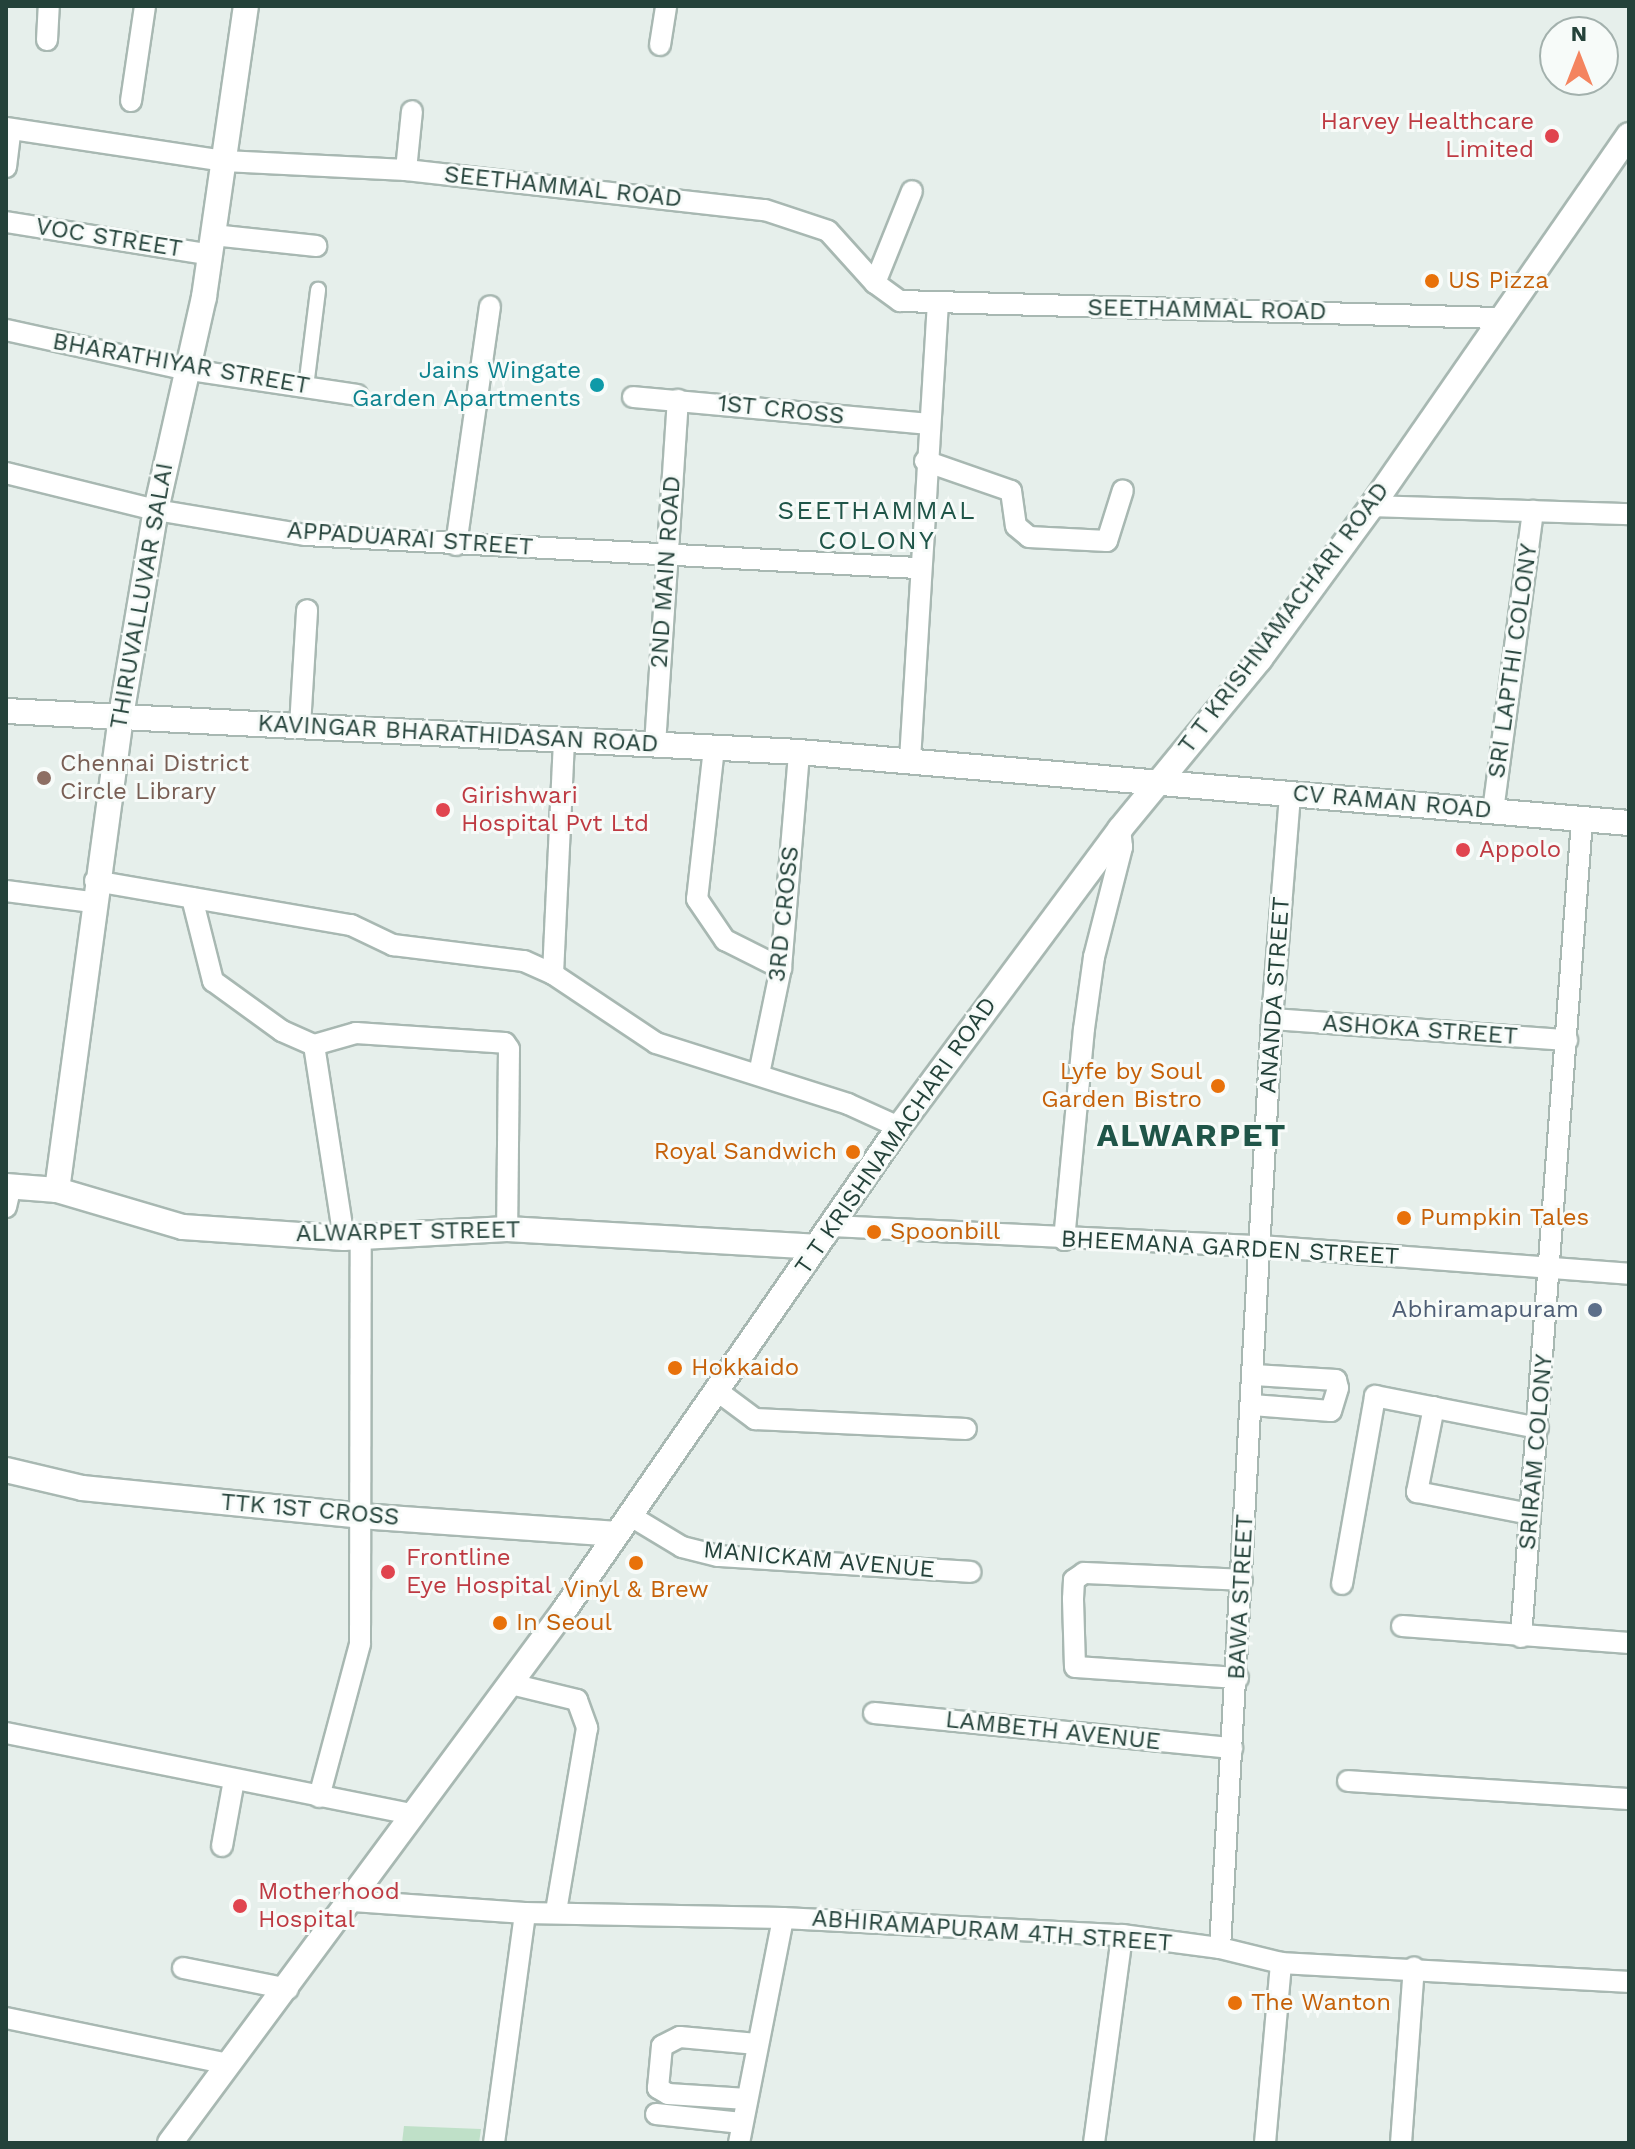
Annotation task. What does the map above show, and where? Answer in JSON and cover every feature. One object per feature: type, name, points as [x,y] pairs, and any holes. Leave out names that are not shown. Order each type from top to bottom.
[{"type":"main road","name":"THIRUVALLUVAR SALAI","points":[[57,1190],[94,892],[121,716],[156,510],[212,245],[246,6]]},
{"type":"main road","name":"T T KRISHNAMACHARI ROAD","points":[[170,2143],[353,1901],[410,1814],[511,1684],[622,1524],[720,1393],[815,1247],[899,1127],[1120,829],[1260,659],[1372,506],[1498,318],[1629,135]]},
{"type":"main road","name":"KAVINGAR BHARATHIDASAN ROAD","points":[[6,711],[910,760]]},
{"type":"main road","name":"CV RAMAN ROAD","points":[[910,760],[1154,786],[1290,793],[1629,823]]},
{"type":"main road","name":"ALWARPET STREET","points":[[8,1193],[57,1190],[183,1227],[353,1237],[507,1229],[815,1247]]},
{"type":"main road","name":"TTK 1ST CROSS","points":[[6,1470],[82,1488],[361,1516],[622,1524]]},
{"type":"street","points":[[47,40],[49,6]]},
{"type":"street","points":[[131,101],[145,6]]},
{"type":"street","points":[[660,45],[666,6]]},
{"type":"street","points":[[406,170],[412,111]]},
{"type":"street","points":[[6,167],[9,128]]},
{"type":"street","name":"SEETHAMMAL ROAD","points":[[9,128],[224,161],[406,170],[787,216],[828,231],[875,283],[900,301],[938,305],[1498,318]]},
{"type":"street","points":[[875,283],[912,191]]},
{"type":"street","name":"VOC STREET","points":[[6,222],[212,245],[316,246]]},
{"type":"street","points":[[306,387],[318,290]]},
{"type":"street","points":[[910,760],[918,568],[938,305]]},
{"type":"street","points":[[456,545],[490,306]]},
{"type":"street","name":"BHARATHIYAR STREET","points":[[6,330],[184,369],[357,395]]},
{"type":"street","name":"1ST CROSS","points":[[633,397],[928,424]]},
{"type":"street","name":"2ND MAIN ROAD","points":[[655,745],[665,554],[678,400]]},
{"type":"street","points":[[925,461],[1011,491],[1016,526],[1029,537],[1107,541],[1123,490]]},
{"type":"street","name":"APPADUARAI STREET","points":[[6,473],[156,510],[306,535],[918,568]]},
{"type":"street","points":[[1372,506],[1629,514]]},
{"type":"street","name":"SRI LAPTHI COLONY","points":[[1493,811],[1533,511]]},
{"type":"street","points":[[300,726],[307,610]]},
{"type":"street","points":[[553,974],[564,740]]},
{"type":"street","points":[[714,748],[697,899],[725,940],[781,968]]},
{"type":"street","name":"3RD CROSS","points":[[759,1074],[781,968],[799,752]]},
{"type":"street","name":"ANANDA STREET","points":[[1260,1246],[1272,1019],[1290,793]]},
{"type":"street","points":[[1552,1267],[1582,820]]},
{"type":"street","points":[[1064,1240],[1084,1029],[1094,957],[1122,847],[1120,829]]},
{"type":"street","points":[[6,891],[192,898],[351,925],[393,945],[524,961],[553,974],[656,1043],[759,1074],[899,1127]]},
{"type":"street","points":[[192,898],[213,981],[282,1031],[314,1045],[356,1033],[505,1043],[509,1049],[507,1229]]},
{"type":"street","name":"ASHOKA STREET","points":[[1272,1019],[1567,1040]]},
{"type":"street","points":[[314,1045],[353,1237],[361,1516],[360,1644],[319,1797]]},
{"type":"street","name":"BHEEMANA GARDEN STREET","points":[[831,1226],[1064,1240],[1260,1246],[1629,1274]]},
{"type":"street","name":"BAWA STREET","points":[[1220,1948],[1238,1678],[1260,1246]]},
{"type":"street","name":"SRIRAM COLONY","points":[[1521,1637],[1552,1267]]},
{"type":"street","points":[[1252,1405],[1331,1411],[1338,1388],[1336,1380],[1254,1375]]},
{"type":"street","points":[[720,1393],[755,1419],[966,1429]]},
{"type":"street","points":[[1342,1584],[1375,1396],[1538,1428]]},
{"type":"street","points":[[1434,1407],[1417,1492],[1530,1514]]},
{"type":"street","name":"MANICKAM AVENUE","points":[[622,1524],[682,1547],[718,1556],[970,1572]]},
{"type":"street","points":[[1238,1678],[1083,1670],[1072,1664],[1074,1580],[1080,1573],[1242,1580]]},
{"type":"street","points":[[1402,1626],[1629,1643]]},
{"type":"street","points":[[511,1684],[577,1700],[587,1728],[556,1912]]},
{"type":"street","name":"LAMBETH AVENUE","points":[[874,1713],[1232,1748]]},
{"type":"street","points":[[6,1733],[410,1814]]},
{"type":"street","points":[[222,1846],[234,1780]]},
{"type":"street","points":[[1348,1781],[1629,1799]]},
{"type":"street","name":"ABHIRAMAPURAM 4TH STREET","points":[[353,1901],[525,1913],[783,1918],[1122,1935],[1220,1948],[1281,1963],[1414,1967],[1629,1982]]},
{"type":"street","points":[[494,2143],[525,1913]]},
{"type":"street","points":[[743,2119],[783,1918]]},
{"type":"street","points":[[1094,2143],[1122,1935]]},
{"type":"street","points":[[1265,2143],[1281,1963]]},
{"type":"street","points":[[1401,2143],[1414,1967]]},
{"type":"street","points":[[183,1968],[288,1989]]},
{"type":"street","points":[[6,2018],[228,2064]]},
{"type":"street","points":[[743,2119],[658,2088],[662,2046],[680,2037],[757,2044]]},
{"type":"street","points":[[654,2108],[743,2119]]},
{"type":"green space","points":[[404,2126],[481,2129],[479,2143],[402,2143]]},
{"type":"place","name":"Harvey Healthcare Limited","points":[[1552,136]]},
{"type":"place","name":"US Pizza","points":[[1432,281]]},
{"type":"place","name":"Jains Wingate Garden Apartments","points":[[597,385]]},
{"type":"place","name":"Chennai District Circle Library","points":[[44,778]]},
{"type":"place","name":"Girishwari Hospital Pvt Ltd","points":[[443,810]]},
{"type":"place","name":"Appolo","points":[[1463,850]]},
{"type":"place","name":"Lyfe by Soul Garden Bistro","points":[[1218,1086]]},
{"type":"place","name":"Royal Sandwich","points":[[853,1152]]},
{"type":"place","name":"Pumpkin Tales","points":[[1404,1218]]},
{"type":"place","name":"Spoonbill","points":[[874,1232]]},
{"type":"place","name":"Abhiramapuram","points":[[1595,1310]]},
{"type":"place","name":"Hokkaido","points":[[675,1368]]},
{"type":"place","name":"Vinyl & Brew","points":[[636,1563]]},
{"type":"place","name":"Frontline Eye Hospital","points":[[388,1572]]},
{"type":"place","name":"In Seoul","points":[[500,1623]]},
{"type":"place","name":"Motherhood Hospital","points":[[240,1906]]},
{"type":"place","name":"The Wanton","points":[[1235,2003]]},
{"type":"district","name":"SEETHAMMAL COLONY","points":[[877,526]]},
{"type":"district","name":"ALWARPET","points":[[1192,1135]]}]
